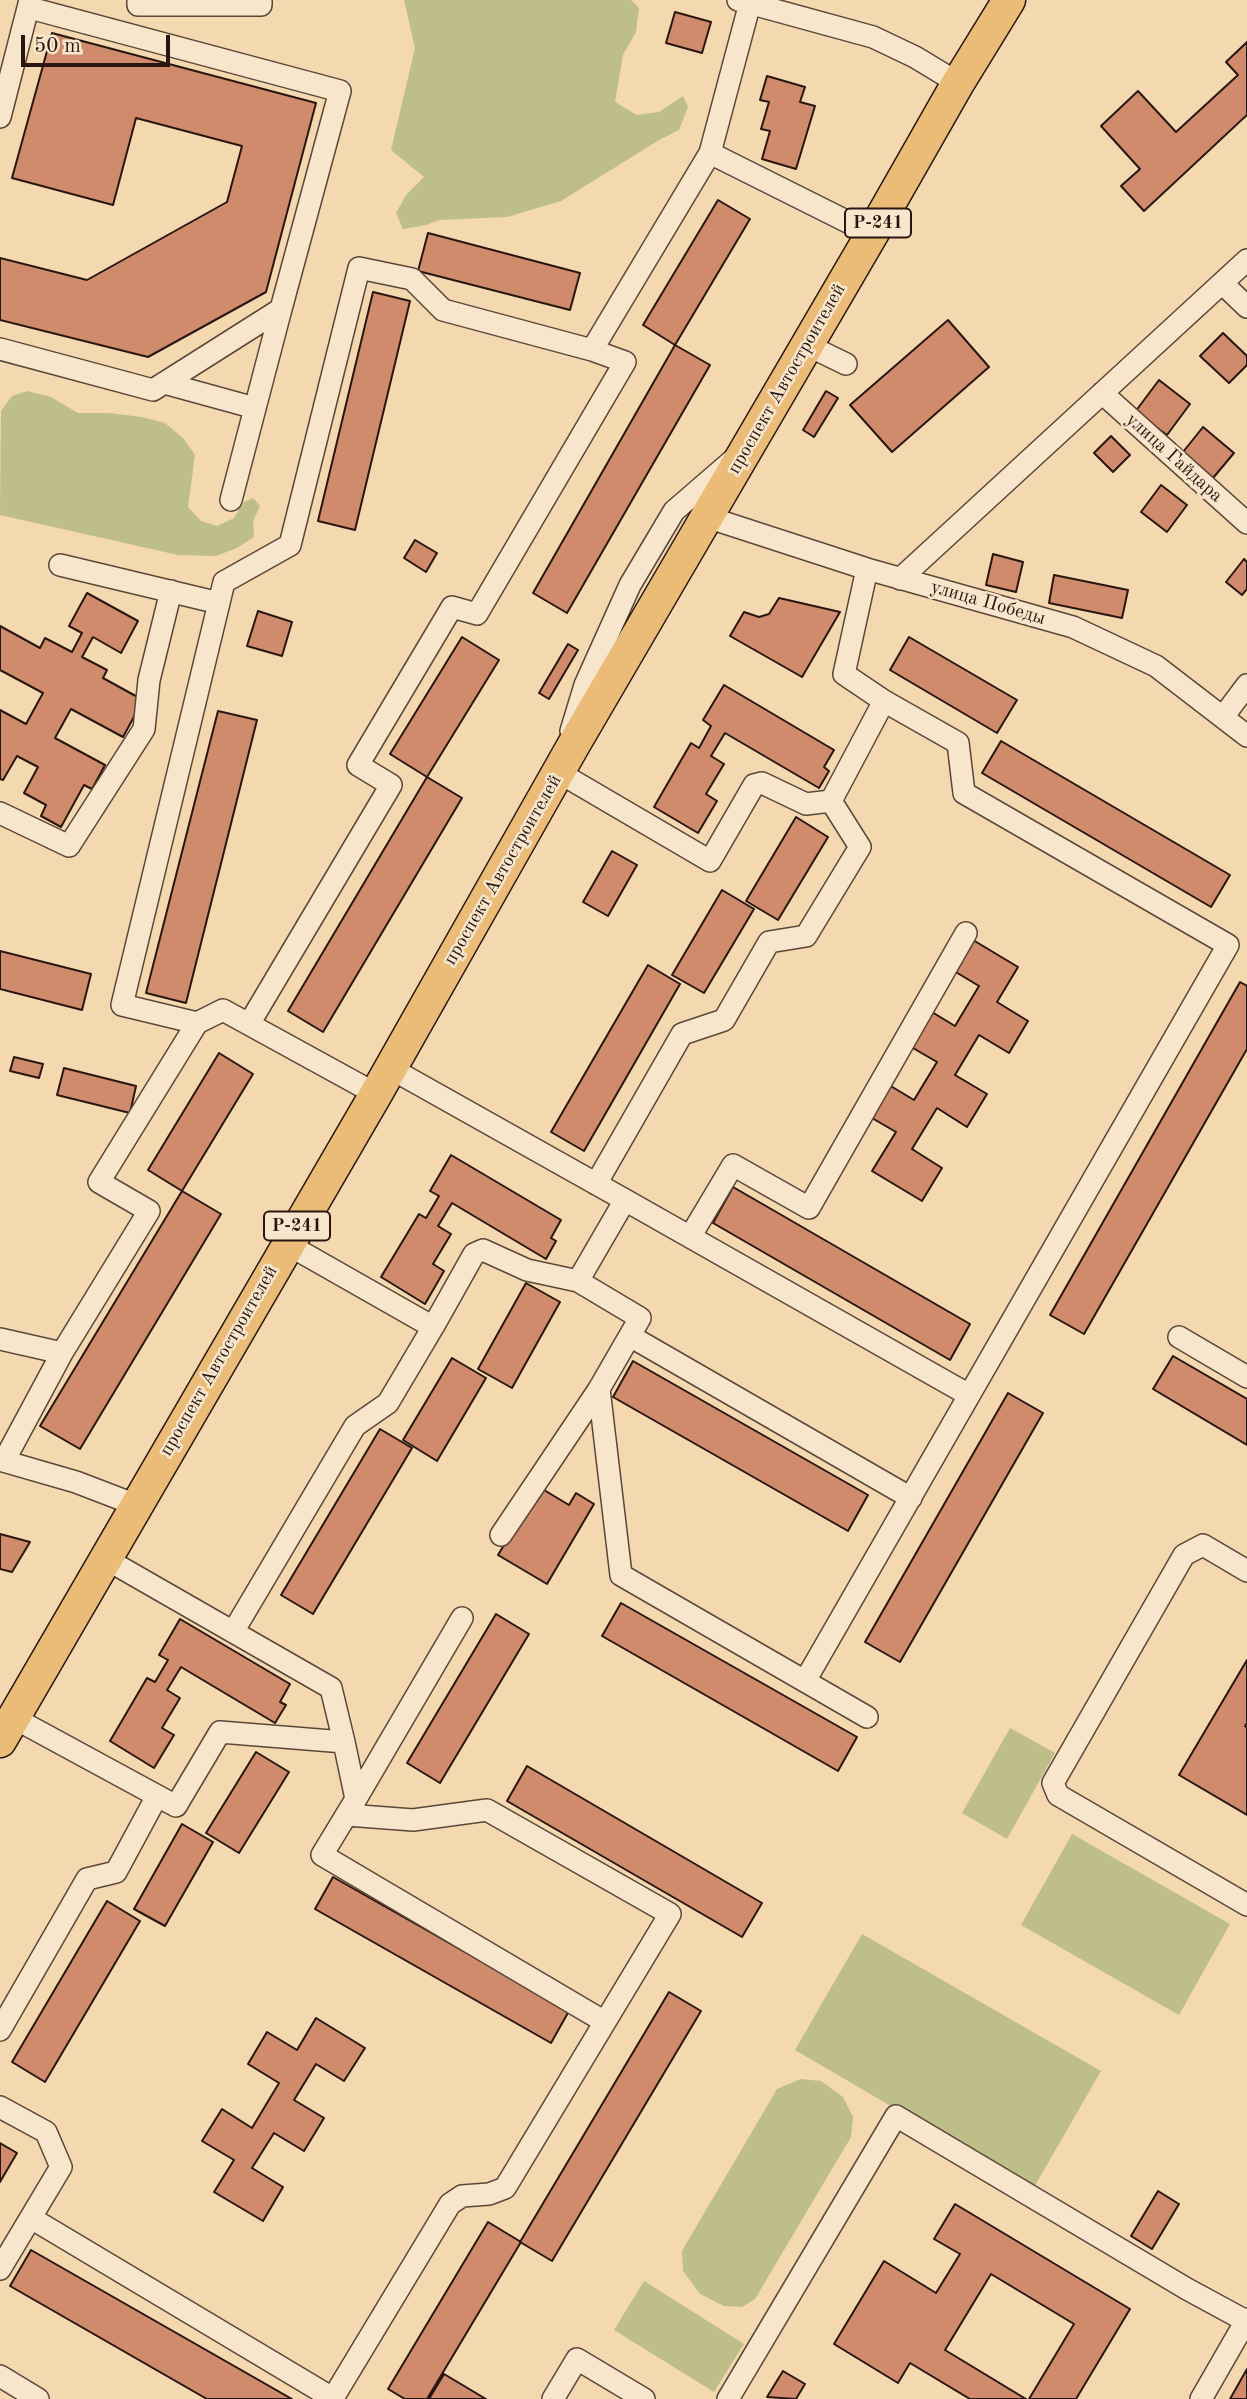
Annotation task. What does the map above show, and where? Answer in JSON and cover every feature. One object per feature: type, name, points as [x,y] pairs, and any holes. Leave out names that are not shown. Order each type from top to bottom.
[{"type":"highway","name":"проспект Автостроителей","points":[[7,1730],[383,1081],[558,772],[958,83],[1009,0]]},
{"type":"street","points":[[138,0],[138,5],[261,5],[261,0]]},
{"type":"street","points":[[592,350],[710,153],[744,2],[873,37],[915,57],[958,83]]},
{"type":"street","points":[[0,117],[30,4],[340,91],[230,500]]},
{"type":"street","points":[[710,153],[872,234]]},
{"type":"street","points":[[900,579],[1247,260]]},
{"type":"street","points":[[197,1023],[122,1005],[225,582],[290,545],[359,268],[412,279],[443,310],[592,350],[625,362],[477,614],[452,607],[358,765],[391,785],[248,1024]]},
{"type":"street","points":[[1222,283],[1247,307]]},
{"type":"street","points":[[0,349],[153,390],[281,309]]},
{"type":"street","points":[[807,345],[846,364]]},
{"type":"street","points":[[163,383],[255,408]]},
{"type":"street","name":"улица Гайдара","points":[[1101,393],[1247,523]]},
{"type":"street","points":[[748,447],[674,511],[630,585],[585,685],[558,772],[710,861],[754,785],[762,783],[806,804],[831,801]]},
{"type":"street","name":"улица Победы","points":[[707,517],[900,579],[1073,627],[1156,666],[1247,736]]},
{"type":"street","points":[[60,565],[219,603]]},
{"type":"street","points":[[805,1681],[969,1395],[1238,941],[964,793],[958,743],[884,701],[844,674],[867,569]]},
{"type":"street","points":[[0,813],[69,846],[144,729],[149,680],[171,592]]},
{"type":"street","points":[[1223,717],[1247,685]]},
{"type":"street","points":[[831,801],[884,701]]},
{"type":"street","points":[[596,1184],[682,1034],[724,1020],[768,942],[806,936],[860,846],[831,801]]},
{"type":"street","points":[[690,1237],[733,1165],[809,1208],[965,933]]},
{"type":"street","points":[[136,1505],[76,1482],[2,1460],[62,1353],[149,1211],[99,1182],[197,1023],[223,1010],[248,1024],[383,1081],[596,1184],[969,1395]]},
{"type":"street","points":[[578,1281],[625,1200]]},
{"type":"street","points":[[287,1244],[433,1326]]},
{"type":"street","points":[[233,1632],[355,1426],[388,1403],[474,1254],[483,1250],[527,1270],[578,1281],[640,1318],[599,1389],[501,1535]]},
{"type":"street","points":[[630,1336],[911,1498]]},
{"type":"street","points":[[1179,1337],[1247,1377]]},
{"type":"street","points":[[0,1339],[62,1353]]},
{"type":"street","points":[[599,1389],[621,1575],[867,1717]]},
{"type":"street","points":[[1247,1571],[1203,1545],[1184,1555],[1053,1783],[1058,1796],[1247,1905]]},
{"type":"street","points":[[106,1559],[331,1688],[344,1742],[352,1807]]},
{"type":"street","points":[[462,1618],[322,1855],[605,2022]]},
{"type":"street","points":[[7,1730],[176,1806],[220,1732],[344,1742]]},
{"type":"street","points":[[0,2030],[87,1879],[116,1872],[157,1796]]},
{"type":"street","points":[[31,2218],[333,2399],[450,2204],[462,2196],[489,2194],[505,2188],[670,1914],[487,1810],[413,1820],[352,1807]]},
{"type":"street","points":[[0,2107],[46,2132],[61,2167],[0,2269]]},
{"type":"street","points":[[728,2399],[896,2116],[1186,2289],[1246,2320],[1201,2399]]},
{"type":"street","points":[[553,2399],[577,2359],[644,2399]]},
{"type":"street","points":[[0,2376],[38,2399]]},
{"type":"green space","points":[[404,0],[631,0],[639,8],[636,32],[623,55],[615,102],[637,115],[659,112],[683,96],[688,107],[679,130],[561,201],[507,217],[439,220],[403,229],[396,213],[406,195],[424,177],[391,150],[415,48]]},
{"type":"green space","points":[[27,391],[51,397],[78,413],[109,413],[165,423],[184,439],[195,455],[188,507],[201,521],[217,526],[234,518],[244,502],[253,498],[260,506],[253,521],[254,537],[237,548],[216,556],[178,555],[0,515],[1,411],[12,396]]},
{"type":"green space","points":[[1010,1728],[1055,1753],[1007,1839],[962,1813]]},
{"type":"green space","points":[[1072,1834],[1230,1924],[1179,2015],[1021,1925]]},
{"type":"green space","points":[[862,1934],[1101,2071],[1033,2189],[795,2050]]},
{"type":"green space","points":[[801,2079],[821,2081],[843,2097],[853,2117],[851,2137],[755,2299],[742,2307],[724,2306],[700,2294],[683,2271],[682,2251],[777,2089]]},
{"type":"green space","points":[[644,2281],[744,2344],[714,2392],[614,2330]]},
{"type":"building","points":[[675,12],[711,22],[702,53],[666,43]]},
{"type":"building","points":[[52,33],[316,103],[266,292],[148,357],[0,320],[0,258],[87,280],[227,202],[242,146],[136,118],[113,205],[12,178]]},
{"type":"building","points":[[1247,42],[1247,115],[1144,211],[1121,186],[1140,169],[1101,126],[1138,91],[1176,132],[1238,75],[1226,62]]},
{"type":"building","points":[[767,76],[805,87],[800,102],[815,106],[796,169],[762,159],[770,131],[761,129],[769,102],[760,100]]},
{"type":"building","points":[[718,200],[750,219],[675,345],[643,325]]},
{"type":"building","points":[[428,233],[580,273],[570,310],[418,271]]},
{"type":"building","points":[[373,292],[410,301],[355,530],[318,521]]},
{"type":"building","points":[[948,320],[989,367],[892,452],[850,405]]},
{"type":"building","points":[[1223,333],[1247,356],[1247,365],[1229,383],[1200,356]]},
{"type":"building","points":[[675,345],[710,365],[567,613],[533,593]]},
{"type":"building","points":[[1159,380],[1190,404],[1167,435],[1135,412]]},
{"type":"building","points":[[826,391],[838,398],[814,437],[803,430]]},
{"type":"building","points":[[1203,427],[1234,453],[1213,478],[1183,452]]},
{"type":"building","points":[[1111,436],[1130,455],[1113,472],[1094,453]]},
{"type":"building","points":[[1161,485],[1187,505],[1167,532],[1141,512]]},
{"type":"building","points":[[415,540],[437,553],[426,572],[404,558]]},
{"type":"building","points":[[993,554],[1023,562],[1016,592],[986,585]]},
{"type":"building","points":[[1244,559],[1247,562],[1247,589],[1242,595],[1226,582]]},
{"type":"building","points":[[1054,575],[1128,590],[1122,618],[1049,603]]},
{"type":"building","points":[[87,593],[138,621],[121,653],[93,637],[82,657],[107,670],[103,678],[143,700],[123,737],[71,709],[55,738],[105,765],[92,789],[84,785],[61,827],[41,816],[46,805],[24,793],[38,767],[17,756],[3,780],[0,779],[0,710],[26,724],[43,693],[0,670],[0,626],[40,648],[45,638],[72,652],[82,633],[69,626]]},
{"type":"building","points":[[779,598],[840,612],[802,677],[730,636],[744,612],[759,617],[769,614]]},
{"type":"building","points":[[258,611],[292,622],[282,656],[247,646]]},
{"type":"building","points":[[462,637],[499,660],[427,777],[390,754]]},
{"type":"building","points":[[909,637],[1017,700],[997,733],[890,670]]},
{"type":"building","points":[[568,644],[578,650],[549,699],[539,693]]},
{"type":"building","points":[[724,685],[834,750],[824,767],[829,771],[819,788],[725,733],[711,756],[724,764],[706,794],[717,801],[698,833],[654,807],[691,743],[699,748],[711,726],[703,720]]},
{"type":"building","points":[[218,711],[257,720],[186,1003],[146,993]]},
{"type":"building","points":[[1001,741],[1230,875],[1211,907],[982,773]]},
{"type":"building","points":[[427,777],[462,798],[323,1032],[288,1011]]},
{"type":"building","points":[[796,817],[828,837],[778,920],[746,901]]},
{"type":"building","points":[[612,851],[637,865],[608,916],[583,902]]},
{"type":"building","points":[[722,890],[754,909],[704,993],[672,975]]},
{"type":"building","points":[[968,937],[1018,967],[997,1002],[1028,1021],[1009,1053],[979,1035],[955,1075],[987,1094],[967,1127],[937,1108],[912,1149],[942,1168],[922,1201],[872,1171],[896,1132],[865,1114],[884,1082],[914,1100],[937,1062],[906,1044],[927,1009],[955,1026],[979,986],[949,968]]},
{"type":"building","points":[[0,951],[91,974],[82,1010],[0,989]]},
{"type":"building","points":[[648,965],[680,984],[584,1151],[551,1132]]},
{"type":"building","points":[[1240,982],[1247,986],[1247,1049],[1084,1334],[1050,1315]]},
{"type":"building","points":[[219,1053],[253,1074],[182,1191],[148,1170]]},
{"type":"building","points":[[14,1057],[43,1064],[39,1078],[10,1071]]},
{"type":"building","points":[[64,1068],[136,1086],[130,1113],[57,1095]]},
{"type":"building","points":[[451,1155],[561,1220],[551,1238],[556,1241],[546,1259],[452,1203],[438,1226],[451,1234],[433,1264],[444,1271],[425,1304],[381,1277],[419,1214],[426,1218],[439,1196],[430,1191]]},
{"type":"building","points":[[733,1187],[970,1324],[950,1360],[713,1223]]},
{"type":"building","points":[[182,1191],[221,1214],[80,1449],[40,1426]]},
{"type":"building","points":[[526,1283],[560,1302],[512,1388],[478,1369]]},
{"type":"building","points":[[1173,1356],[1247,1399],[1247,1445],[1153,1389]]},
{"type":"building","points":[[452,1358],[486,1378],[437,1461],[403,1440]]},
{"type":"building","points":[[633,1361],[868,1495],[848,1531],[613,1397]]},
{"type":"building","points":[[1008,1393],[1043,1413],[900,1662],[865,1642]]},
{"type":"building","points":[[380,1429],[412,1448],[313,1614],[281,1595]]},
{"type":"building","points":[[539,1487],[569,1505],[576,1493],[594,1504],[547,1584],[498,1555]]},
{"type":"building","points":[[0,1534],[30,1542],[12,1572],[0,1569]]},
{"type":"building","points":[[621,1603],[857,1737],[838,1771],[602,1636]]},
{"type":"building","points":[[496,1614],[529,1634],[440,1783],[407,1763]]},
{"type":"building","points":[[180,1619],[290,1684],[280,1702],[286,1705],[275,1723],[181,1667],[167,1690],[180,1698],[162,1728],[174,1735],[154,1768],[110,1741],[147,1678],[155,1682],[168,1660],[159,1655]]},
{"type":"building","points":[[1247,1660],[1245,1726],[1247,1815],[1179,1775]]},
{"type":"building","points":[[256,1752],[289,1772],[239,1853],[206,1833]]},
{"type":"building","points":[[527,1766],[762,1903],[742,1937],[507,1801]]},
{"type":"building","points":[[182,1824],[213,1842],[165,1926],[134,1909]]},
{"type":"building","points":[[333,1877],[569,2011],[551,2043],[315,1909]]},
{"type":"building","points":[[107,1901],[140,1921],[45,2082],[12,2062]]},
{"type":"building","points":[[669,1992],[701,2011],[552,2261],[520,2242]]},
{"type":"building","points":[[316,2018],[365,2048],[344,2081],[316,2064],[294,2100],[324,2118],[304,2151],[274,2133],[252,2168],[283,2187],[263,2221],[214,2192],[234,2160],[202,2141],[222,2109],[252,2128],[279,2083],[248,2064],[267,2032],[297,2050]]},
{"type":"building","points":[[0,2143],[17,2153],[0,2182]]},
{"type":"building","points":[[1158,2191],[1179,2204],[1152,2249],[1131,2236]]},
{"type":"building","points":[[955,2204],[1130,2309],[1076,2399],[1029,2399],[1074,2324],[991,2274],[945,2350],[1026,2399],[970,2399],[910,2363],[898,2383],[834,2344],[884,2261],[936,2293],[960,2254],[934,2239]]},
{"type":"building","points":[[488,2222],[521,2242],[427,2399],[405,2399],[388,2389]]},
{"type":"building","points":[[31,2250],[292,2399],[207,2399],[10,2286]]},
{"type":"building","points":[[1247,2369],[1247,2399],[1230,2399]]},
{"type":"building","points":[[783,2371],[805,2384],[796,2399],[767,2397]]},
{"type":"building","points":[[444,2374],[486,2399],[429,2399]]}]
